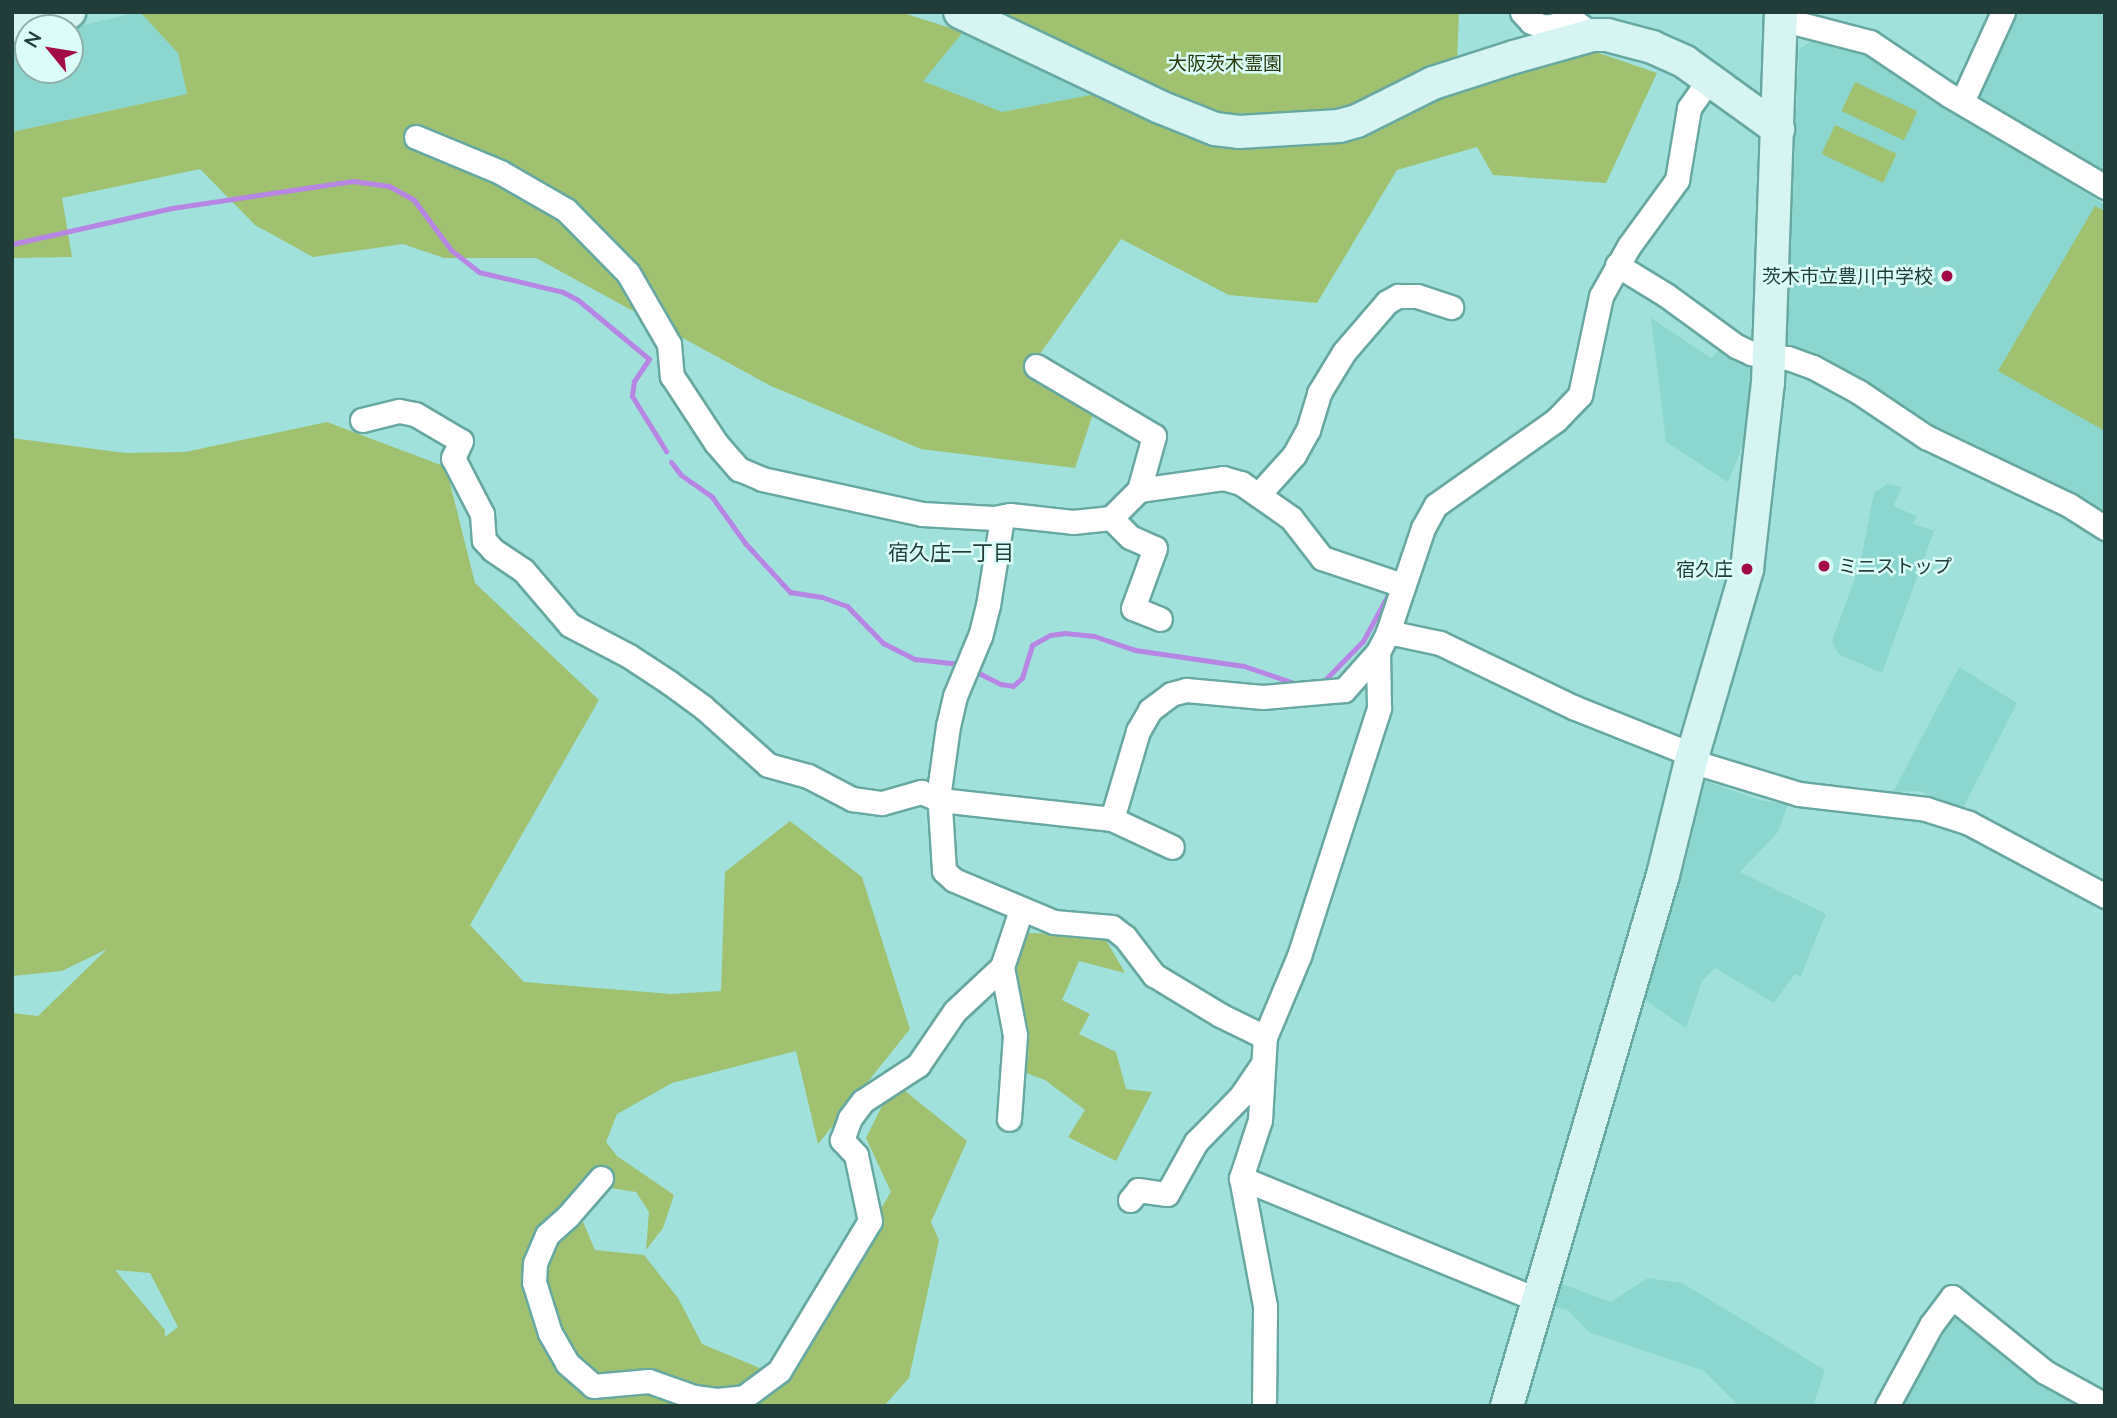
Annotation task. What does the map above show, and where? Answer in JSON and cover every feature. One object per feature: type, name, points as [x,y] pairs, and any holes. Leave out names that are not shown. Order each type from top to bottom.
[{"type":"street","points":[[12,26],[69,12]]},
{"type":"street","points":[[960,12],[1200,125],[1239,132],[1339,126],[1357,121],[1433,83],[1593,35],[1607,35],[1653,47],[1685,62],[1778,129]]},
{"type":"street","points":[[1522,12],[1531,22],[1545,27],[1574,21],[1593,35]]},
{"type":"street","points":[[1962,102],[2003,12]]},
{"type":"street","points":[[1507,1406],[1663,875],[1692,758],[1747,569],[1761,468],[1769,355],[1781,16],[1870,42],[1962,102],[2105,187]]},
{"type":"street","points":[[1264,1406],[1265,1306],[1241,1178],[1260,1120],[1265,1037],[1299,956],[1379,708],[1383,642],[1402,585],[1423,528],[1436,505],[1556,421],[1580,395],[1599,304],[1617,265],[1677,180],[1689,108],[1709,79]]},
{"type":"street","points":[[416,136],[500,172],[566,211],[628,273],[670,344],[672,376],[716,443],[738,469],[762,479],[922,514],[1002,518],[1010,515],[1073,522],[1111,518],[1139,491],[1154,436],[1036,366]]},
{"type":"street","points":[[1617,265],[1666,295],[1720,337],[1751,353],[1787,358],[1830,375],[1926,437],[2058,500],[2105,528]]},
{"type":"street","points":[[1258,495],[1293,455],[1308,430],[1319,393],[1338,361],[1361,329],[1387,302],[1398,296],[1417,296],[1451,307]]},
{"type":"street","points":[[362,420],[399,411],[415,414],[461,442],[453,458],[482,514],[484,540],[493,550],[523,570],[570,625],[670,683],[703,707],[768,765],[808,776],[852,799],[882,803],[922,792],[940,800],[1112,819],[1172,847]]},
{"type":"street","points":[[1139,491],[1223,478],[1241,483],[1291,518],[1322,558],[1402,585]]},
{"type":"street","points":[[1002,518],[993,587],[983,626],[952,704],[939,791],[944,871],[954,880],[1054,922],[1112,927],[1125,937],[1154,975],[1220,1015],[1265,1037]]},
{"type":"street","points":[[1111,518],[1130,537],[1155,548],[1133,608],[1160,619]]},
{"type":"street","points":[[1383,642],[1440,643],[1573,707],[1692,758],[1799,794],[1926,809],[1969,823],[2105,896]]},
{"type":"street","points":[[1112,819],[1138,731],[1150,710],[1171,694],[1186,690],[1264,696],[1344,690],[1383,642]]},
{"type":"street","points":[[601,1178],[568,1216],[547,1234],[535,1263],[534,1282],[550,1333],[567,1363],[593,1386],[649,1381],[694,1397],[717,1400],[744,1397],[779,1371],[849,1260],[870,1221],[856,1155],[842,1140],[856,1107],[918,1065],[955,1011],[1002,967],[1021,910]]},
{"type":"street","points":[[1002,967],[1015,1035],[1009,1119]]},
{"type":"street","points":[[1130,1200],[1138,1190],[1167,1194],[1196,1142],[1241,1096],[1262,1065]]},
{"type":"street","points":[[1241,1178],[1539,1300]]},
{"type":"street","points":[[1887,1406],[1931,1325],[1952,1297],[2045,1372],[2105,1405]]},
{"type":"shaded area","points":[[140,12],[178,53],[187,94],[12,132],[12,41],[14,84],[84,84],[84,25]]},
{"type":"shaded area","points":[[2016,12],[2105,12],[2105,172],[1981,98],[1978,87]]},
{"type":"shaded area","points":[[963,32],[1096,94],[1002,112],[922,81]]},
{"type":"shaded area","name":"茨木市立豊川中学校","points":[[1818,37],[1869,56],[2105,205],[2105,520],[1954,445],[1786,348],[1799,49]]},
{"type":"shaded area","points":[[1651,318],[1711,358],[1721,348],[1751,364],[1747,436],[1728,482],[1666,442]]},
{"type":"shaded area","points":[[1887,484],[1902,487],[1893,506],[1917,516],[1913,524],[1934,531],[1882,673],[1838,654],[1832,641],[1860,564],[1874,493]]},
{"type":"shaded area","points":[[1959,667],[2017,703],[1960,814],[1921,791],[1893,792]]},
{"type":"shaded area","points":[[1705,781],[1760,800],[1788,805],[1778,832],[1740,872],[1826,914],[1801,976],[1795,974],[1774,1003],[1715,968],[1702,981],[1686,1028],[1645,1000],[1685,864]]},
{"type":"shaded area","points":[[1648,1278],[1682,1283],[1825,1370],[1813,1406],[1734,1406],[1735,1402],[1704,1371],[1589,1332],[1568,1310],[1554,1307],[1562,1284],[1611,1302]]},
{"type":"shaded area","points":[[1958,1314],[2084,1406],[1893,1406],[1948,1316]]},
{"type":"green space","points":[[140,12],[900,12],[963,32],[923,81],[1002,112],[1096,94],[1343,135],[1474,75],[1593,51],[1657,73],[1606,183],[1493,175],[1477,147],[1397,170],[1317,303],[1229,295],[1121,239],[1030,368],[1095,408],[1075,468],[921,449],[771,386],[536,258],[444,258],[403,244],[313,257],[255,225],[200,169],[62,198],[72,257],[12,258],[12,132],[187,94],[178,53]]},
{"type":"green space","name":"大阪茨木霊園","points":[[991,12],[1459,12],[1457,61],[1334,113],[1211,113]]},
{"type":"green space","points":[[1855,82],[1918,111],[1904,140],[1841,111]]},
{"type":"green space","points":[[1835,125],[1897,154],[1883,183],[1821,154]]},
{"type":"green space","points":[[2095,206],[2105,211],[2105,431],[1998,371]]},
{"type":"green space","points":[[327,422],[446,467],[475,583],[599,700],[470,925],[524,982],[671,994],[721,991],[725,872],[790,821],[862,877],[910,1029],[818,1144],[796,1051],[672,1083],[617,1114],[606,1142],[617,1156],[674,1195],[663,1228],[646,1250],[649,1212],[636,1192],[604,1187],[581,1217],[595,1250],[644,1255],[678,1298],[702,1344],[779,1376],[891,1192],[866,1138],[894,1082],[967,1141],[931,1222],[939,1240],[909,1378],[884,1406],[12,1406],[12,1013],[38,1016],[107,949],[62,971],[12,976],[12,438],[125,453],[185,452]],"holes":[[[115,1270],[150,1273],[178,1327],[165,1337],[165,1330]]]},
{"type":"green space","points":[[1029,933],[1103,935],[1125,973],[1079,961],[1062,1000],[1090,1014],[1079,1034],[1116,1052],[1126,1089],[1152,1092],[1116,1161],[1068,1137],[1085,1110],[1045,1080],[1018,1070],[1008,977]]},
{"type":"waterway","points":[[12,244],[172,208],[353,181],[389,186],[414,200],[451,250],[479,272],[563,292],[578,300],[649,359],[634,381],[632,396],[666,451]]},
{"type":"waterway","points":[[671,462],[681,475],[712,497],[745,543],[790,592],[822,597],[847,606],[883,643],[915,659],[960,664]]},
{"type":"waterway","points":[[1432,495],[1450,482]]},
{"type":"waterway","points":[[1321,684],[1363,641],[1389,593]]},
{"type":"waterway","points":[[971,669],[1001,684],[1013,686],[1022,678],[1032,645],[1050,635],[1065,633],[1094,636],[1135,650],[1244,666],[1297,684]]},
{"type":"place","name":"茨木市立豊川中学校","points":[[1947,276]]},
{"type":"place","name":"ミニストップ","points":[[1824,566]]},
{"type":"place","name":"宿久庄","points":[[1747,569]]},
{"type":"district","name":"宿久庄一丁目","points":[[951,552]]}]
